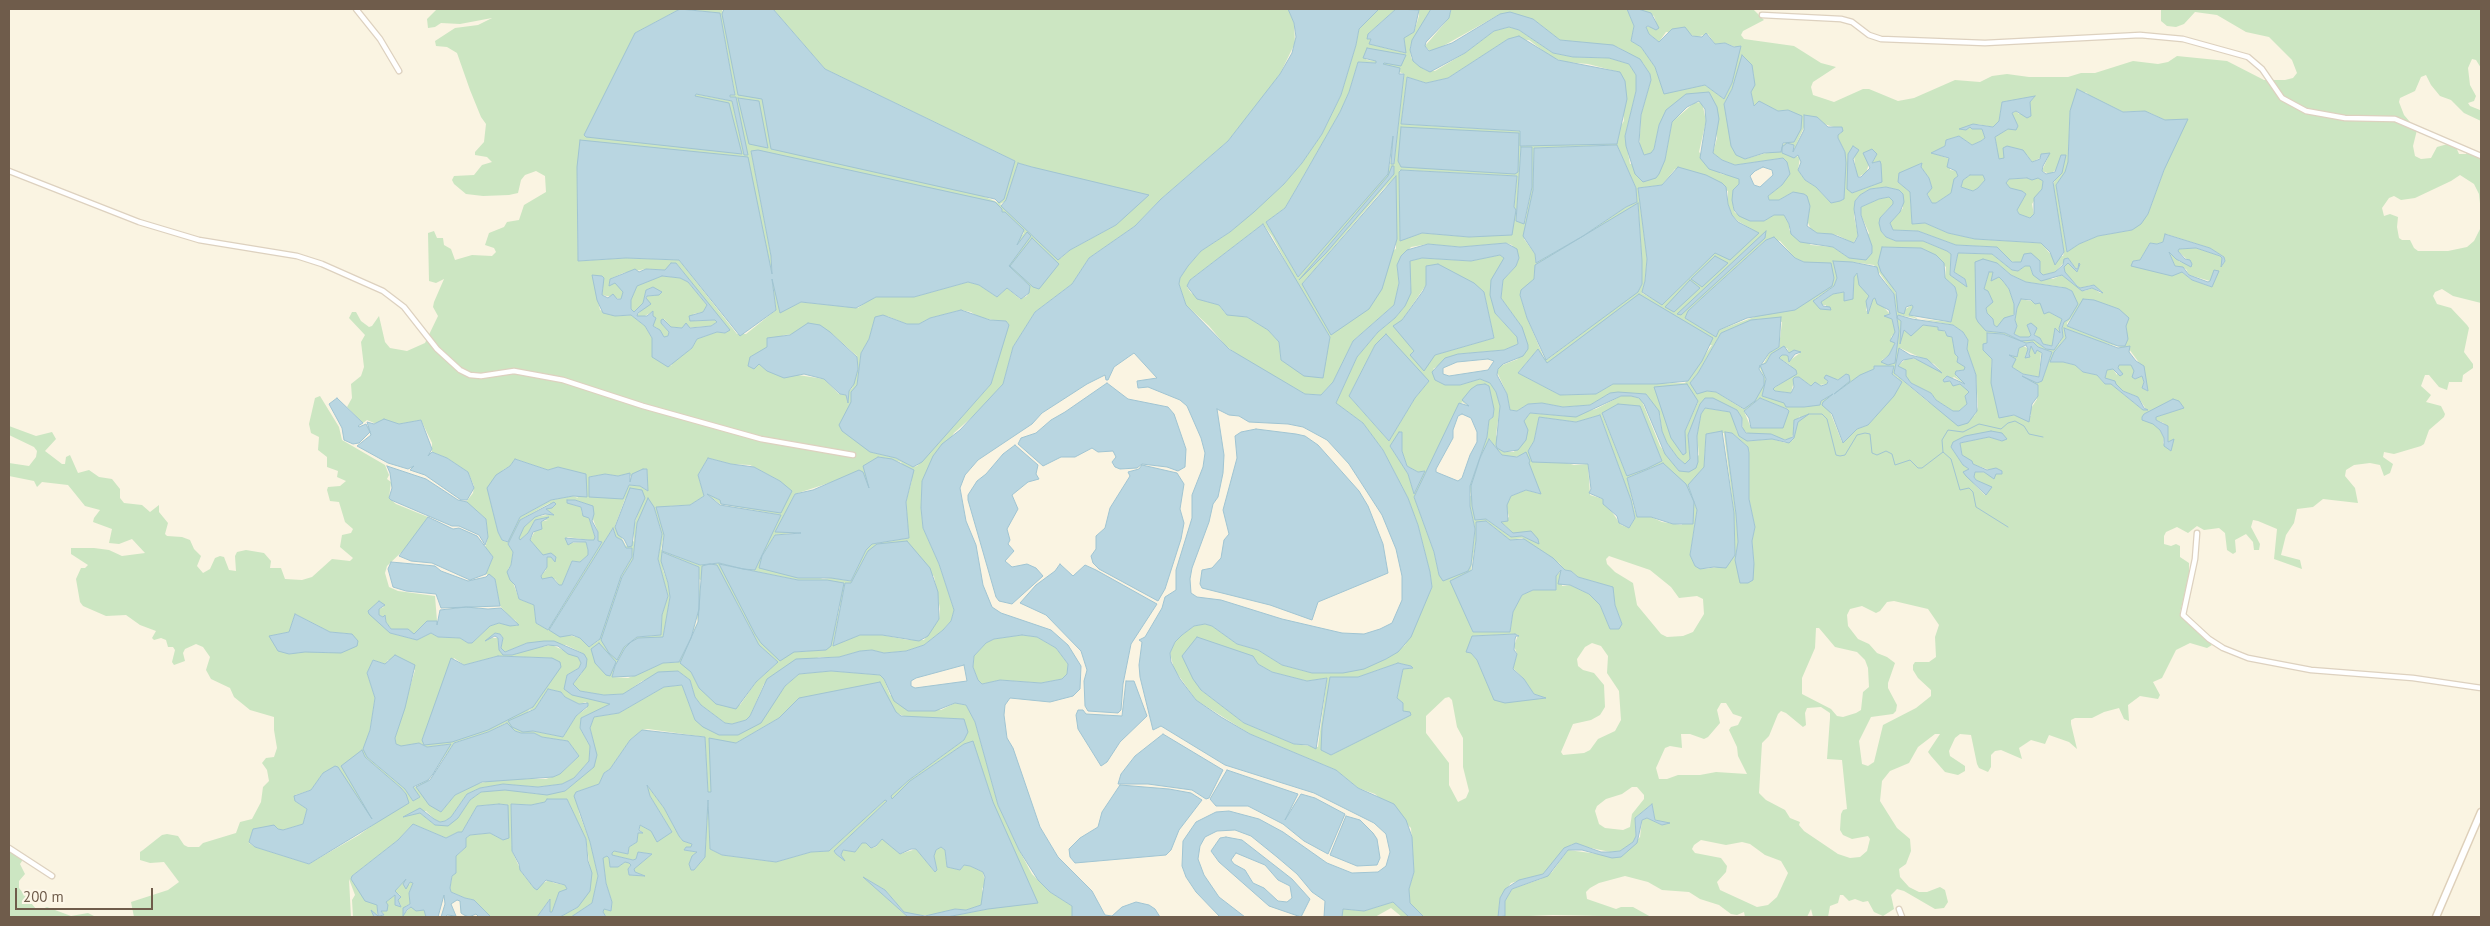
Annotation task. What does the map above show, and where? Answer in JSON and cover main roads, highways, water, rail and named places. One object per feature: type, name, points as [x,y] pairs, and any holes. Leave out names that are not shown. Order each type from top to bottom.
[{"type":"main road","points":[[2436,917],[2481,812]]},
{"type":"water","points":[[680,9],[720,13],[735,95],[730,95],[730,97],[736,97],[748,155],[744,155],[732,101],[696,94],[695,96],[729,103],[742,154],[586,137],[584,135],[635,33]]},
{"type":"water","points":[[724,9],[773,9],[825,69],[1015,161],[1004,199],[999,203],[995,199],[771,149],[762,99],[738,95],[722,14]]},
{"type":"water","points":[[1288,9],[1379,9],[1359,29],[1341,95],[1322,134],[1302,163],[1284,184],[1254,212],[1230,232],[1201,251],[1180,278],[1179,284],[1186,305],[1229,349],[1305,394],[1321,395],[1333,382],[1353,341],[1394,305],[1399,283],[1397,265],[1401,256],[1407,250],[1428,244],[1460,247],[1506,243],[1517,249],[1519,258],[1516,266],[1503,280],[1501,298],[1522,327],[1528,345],[1528,349],[1523,356],[1503,364],[1498,369],[1497,375],[1507,394],[1510,410],[1517,411],[1528,404],[1542,403],[1563,407],[1590,405],[1610,393],[1618,392],[1646,394],[1659,411],[1662,431],[1667,443],[1685,464],[1690,459],[1688,435],[1700,404],[1705,398],[1713,398],[1737,410],[1742,418],[1742,427],[1746,433],[1771,434],[1785,440],[1793,437],[1794,420],[1809,414],[1798,422],[1794,438],[1789,443],[1772,439],[1747,441],[1739,436],[1730,412],[1705,408],[1701,414],[1697,436],[1698,462],[1696,468],[1689,472],[1679,471],[1665,454],[1644,404],[1639,398],[1631,396],[1621,396],[1576,417],[1530,413],[1524,421],[1528,430],[1526,440],[1518,450],[1504,452],[1497,448],[1496,445],[1500,406],[1496,392],[1490,383],[1480,379],[1460,385],[1445,385],[1435,380],[1432,372],[1445,358],[1458,354],[1504,350],[1518,344],[1517,337],[1495,313],[1490,295],[1491,280],[1504,258],[1500,255],[1471,261],[1422,258],[1410,261],[1411,293],[1405,306],[1395,318],[1378,332],[1357,357],[1336,403],[1363,423],[1383,450],[1408,498],[1418,525],[1432,587],[1411,637],[1398,652],[1386,659],[1364,669],[1343,673],[1312,673],[1282,665],[1258,650],[1237,644],[1212,626],[1205,624],[1194,626],[1182,635],[1175,642],[1170,653],[1171,662],[1180,679],[1196,700],[1221,717],[1250,734],[1336,770],[1358,788],[1394,804],[1406,820],[1412,837],[1414,872],[1409,889],[1410,903],[1424,917],[1409,917],[1393,902],[1364,911],[1343,909],[1342,917],[1324,917],[1325,901],[1312,892],[1297,874],[1251,836],[1235,830],[1217,831],[1205,837],[1200,846],[1198,859],[1204,875],[1219,897],[1245,917],[1220,917],[1196,892],[1186,877],[1182,866],[1183,841],[1196,822],[1216,812],[1229,811],[1259,819],[1283,832],[1327,863],[1352,873],[1378,872],[1386,866],[1390,852],[1386,834],[1374,823],[1314,793],[1225,765],[1161,726],[1153,730],[1140,677],[1139,665],[1142,642],[1139,640],[1145,637],[1162,608],[1165,597],[1176,590],[1176,570],[1192,518],[1192,495],[1203,467],[1205,453],[1201,438],[1187,406],[1180,400],[1148,387],[1138,388],[1137,381],[1157,378],[1134,353],[1114,367],[1108,380],[1106,380],[1105,375],[1087,384],[1042,413],[1032,424],[978,460],[965,475],[960,488],[966,521],[976,545],[983,585],[992,607],[1001,613],[1051,630],[1068,645],[1081,666],[1080,689],[1073,696],[1050,702],[1010,698],[1005,705],[1004,715],[1007,738],[1013,748],[1040,827],[1058,857],[1092,891],[1105,915],[1112,916],[1122,907],[1136,902],[1149,905],[1155,909],[1160,917],[1072,917],[1072,906],[1050,892],[1038,880],[1019,850],[998,805],[975,722],[966,705],[955,703],[935,711],[908,711],[894,701],[884,679],[880,675],[831,671],[799,674],[785,686],[761,723],[738,735],[719,735],[703,727],[695,720],[682,685],[664,687],[619,713],[594,717],[590,728],[597,755],[594,767],[565,791],[547,795],[505,790],[481,792],[470,800],[458,818],[448,826],[435,825],[420,813],[403,817],[420,808],[434,819],[440,822],[445,821],[451,817],[467,794],[480,788],[503,784],[538,787],[562,784],[574,778],[589,761],[590,746],[580,728],[581,718],[610,704],[572,695],[564,689],[567,675],[579,668],[581,663],[578,657],[568,654],[558,646],[548,645],[512,655],[503,655],[499,650],[498,638],[495,636],[485,641],[495,633],[500,634],[503,638],[501,648],[505,652],[527,643],[554,641],[584,654],[587,659],[586,667],[573,684],[580,691],[604,695],[623,694],[658,672],[678,671],[690,680],[695,697],[701,705],[725,723],[732,724],[746,720],[750,716],[767,679],[796,659],[839,657],[860,651],[872,650],[884,653],[906,651],[924,645],[943,630],[951,621],[954,610],[939,564],[923,528],[921,508],[922,481],[933,456],[942,444],[960,430],[1003,384],[1013,347],[1035,312],[1072,284],[1089,258],[1135,226],[1161,199],[1228,141],[1280,74],[1292,53],[1296,37],[1294,23]],"holes":[[[1488,359],[1494,361],[1488,370],[1449,376],[1443,374],[1443,368],[1457,362]],[[1217,409],[1229,415],[1239,416],[1249,422],[1288,424],[1303,427],[1327,440],[1349,464],[1382,515],[1396,549],[1402,576],[1402,600],[1392,623],[1364,634],[1342,633],[1282,619],[1221,600],[1197,597],[1191,593],[1190,579],[1192,568],[1209,522],[1213,504],[1218,497],[1223,473],[1224,455]],[[1022,635],[1037,637],[1056,648],[1068,664],[1067,674],[1062,679],[1041,683],[1000,680],[982,684],[978,680],[973,667],[974,656],[986,643],[994,639]],[[964,665],[967,681],[915,688],[911,686],[911,681]]]},
{"type":"water","points":[[1396,9],[1419,10],[1414,32],[1404,38],[1406,53],[1369,44],[1371,39],[1367,39],[1368,34]]},
{"type":"water","points":[[1431,9],[1451,9],[1449,18],[1426,42],[1425,46],[1429,51],[1452,43],[1500,14],[1510,12],[1533,19],[1560,40],[1613,45],[1640,59],[1650,74],[1651,80],[1641,115],[1639,142],[1644,155],[1651,153],[1654,149],[1659,125],[1666,110],[1686,94],[1709,92],[1717,107],[1719,119],[1713,153],[1722,160],[1735,165],[1783,158],[1787,162],[1790,174],[1782,185],[1768,196],[1769,200],[1779,200],[1793,192],[1807,196],[1810,206],[1807,226],[1817,233],[1832,234],[1854,243],[1858,236],[1854,209],[1855,201],[1860,195],[1870,189],[1886,187],[1899,190],[1903,194],[1904,202],[1900,212],[1890,223],[1893,230],[1918,231],[1956,245],[1997,247],[2012,262],[2021,262],[2024,254],[2031,253],[2040,261],[2040,272],[2043,275],[2055,272],[2063,265],[2064,259],[2068,258],[2076,269],[2080,264],[2077,272],[2068,263],[2064,267],[2065,272],[2077,286],[2080,288],[2094,285],[2103,293],[2092,288],[2082,291],[2062,275],[2041,281],[2033,275],[2030,266],[2025,266],[2018,271],[2012,270],[1992,254],[1958,253],[1954,272],[1965,279],[1967,287],[1950,275],[1951,254],[1947,251],[1923,241],[1896,241],[1886,237],[1881,231],[1879,223],[1880,218],[1893,204],[1889,197],[1861,207],[1861,215],[1872,246],[1872,253],[1866,260],[1849,258],[1833,247],[1800,242],[1791,234],[1789,224],[1784,215],[1774,215],[1764,221],[1750,221],[1739,216],[1734,210],[1733,190],[1739,184],[1739,179],[1709,169],[1700,158],[1706,121],[1705,109],[1699,101],[1687,107],[1672,122],[1665,160],[1656,178],[1643,182],[1635,174],[1626,146],[1625,136],[1636,91],[1636,75],[1629,64],[1609,58],[1573,57],[1553,53],[1519,30],[1509,27],[1494,31],[1465,53],[1430,72],[1413,61],[1410,50],[1412,40]],"holes":[[[1763,167],[1772,170],[1773,175],[1760,187],[1754,185],[1750,176],[1755,171]]]},
{"type":"water","points":[[1627,9],[1638,9],[1651,13],[1659,28],[1656,30],[1648,26],[1646,27],[1649,34],[1659,42],[1672,29],[1685,27],[1692,36],[1702,37],[1706,33],[1715,44],[1725,43],[1734,47],[1741,46],[1732,83],[1724,99],[1705,85],[1664,94],[1655,67],[1641,47],[1631,41],[1634,26]]},
{"type":"water","points":[[1519,36],[1558,60],[1620,72],[1625,81],[1627,99],[1617,144],[1520,146],[1520,131],[1401,124],[1407,77],[1426,83],[1448,78],[1508,39]]},
{"type":"water","points":[[1367,48],[1406,55],[1401,66],[1383,64],[1400,68],[1399,74],[1404,74],[1394,164],[1391,164],[1393,136],[1388,174],[1298,277],[1266,222],[1285,208],[1299,184],[1340,112],[1349,92],[1358,62],[1376,63],[1376,61],[1363,58]]},
{"type":"water","points":[[1742,55],[1752,65],[1755,85],[1751,92],[1754,106],[1759,101],[1778,111],[1788,110],[1802,116],[1801,129],[1794,142],[1783,143],[1781,152],[1764,153],[1745,159],[1736,155],[1731,146],[1724,104],[1732,89]]},
{"type":"water","points":[[2077,89],[2123,112],[2145,111],[2165,120],[2188,119],[2164,170],[2148,214],[2141,224],[2132,230],[2098,236],[2079,244],[2067,252],[2056,185],[2065,172],[2068,162],[2070,111]]},
{"type":"water","points":[[2035,96],[2030,102],[2031,116],[2027,118],[2016,111],[2012,113],[2018,126],[2016,130],[2008,129],[1995,137],[1999,159],[2004,158],[2003,148],[2007,146],[2023,150],[2032,162],[2040,159],[2041,154],[2050,153],[2042,171],[2046,174],[2055,172],[2061,155],[2066,155],[2062,173],[2053,182],[2064,252],[2055,265],[2050,252],[2041,243],[1975,239],[1948,233],[1925,223],[1912,224],[1910,192],[1898,182],[1899,173],[1922,163],[1921,167],[1929,178],[1932,188],[1927,194],[1932,203],[1936,203],[1951,193],[1954,179],[1958,176],[1956,171],[1947,167],[1949,158],[1931,153],[1945,146],[1946,140],[1959,136],[1972,145],[1981,141],[1985,138],[1982,129],[1972,129],[1970,127],[1966,130],[1959,129],[1973,124],[1993,127],[1999,121],[2002,102]],"holes":[[[1970,175],[1983,175],[1985,180],[1973,191],[1961,187],[1963,180]],[[2027,178],[2032,180],[2038,178],[2043,181],[2042,189],[2034,198],[2034,214],[2030,218],[2019,214],[2017,210],[2026,194],[2010,188],[2006,183],[2009,179]]]},
{"type":"water","points":[[738,98],[759,101],[768,148],[749,144]]},
{"type":"water","points":[[1804,115],[1817,117],[1828,127],[1842,127],[1843,131],[1838,135],[1838,138],[1845,152],[1846,163],[1844,199],[1840,201],[1831,203],[1816,187],[1805,180],[1798,170],[1801,162],[1798,155],[1794,158],[1782,153],[1782,147],[1787,143],[1794,145],[1793,152],[1804,130]]},
{"type":"water","points":[[1401,127],[1519,133],[1518,172],[1515,174],[1401,167],[1398,161]]},
{"type":"water","points":[[580,140],[748,157],[772,274],[771,256],[751,151],[758,150],[995,202],[1002,209],[1002,212],[1005,212],[1024,230],[1017,245],[1027,232],[1031,236],[1009,266],[1030,286],[1029,293],[1021,299],[1007,288],[997,297],[979,285],[968,282],[914,297],[876,297],[856,308],[801,302],[780,313],[772,279],[776,310],[740,336],[679,260],[626,258],[578,261],[577,167]]},
{"type":"water","points":[[1617,145],[1636,188],[1637,202],[1536,263],[1535,254],[1523,236],[1533,190],[1534,148]]},
{"type":"water","points":[[1853,146],[1859,150],[1853,159],[1858,177],[1861,177],[1870,168],[1863,153],[1872,149],[1877,154],[1872,163],[1880,161],[1881,164],[1882,182],[1852,193],[1847,189],[1848,154]]},
{"type":"water","points":[[1521,147],[1532,147],[1532,187],[1524,224],[1516,221]]},
{"type":"water","points":[[1018,163],[1149,195],[1116,225],[1070,250],[1058,260],[1001,206],[1006,200]]},
{"type":"water","points":[[1392,166],[1394,166],[1394,174],[1326,253],[1299,280],[1388,176]]},
{"type":"water","points":[[1678,167],[1706,175],[1722,183],[1726,187],[1728,204],[1732,215],[1738,222],[1759,233],[1730,260],[1715,253],[1662,305],[1642,292],[1647,259],[1638,188],[1662,185]]},
{"type":"water","points":[[1401,170],[1517,176],[1514,207],[1516,210],[1512,235],[1469,237],[1422,233],[1400,241],[1399,172]]},
{"type":"water","points":[[1396,176],[1397,239],[1382,289],[1369,309],[1331,335],[1302,284]]},
{"type":"water","points":[[1638,203],[1642,284],[1638,292],[1546,360],[1527,318],[1520,295],[1521,290],[1534,279],[1535,265]]},
{"type":"water","points":[[1263,224],[1330,337],[1323,378],[1304,376],[1281,360],[1279,342],[1268,330],[1247,317],[1227,315],[1219,305],[1197,299],[1187,286],[1190,280]]},
{"type":"water","points":[[1766,231],[1765,238],[1681,315],[1677,314]]},
{"type":"water","points":[[2165,234],[2210,248],[2224,257],[2225,261],[2221,267],[2222,258],[2220,256],[2196,248],[2179,249],[2178,251],[2185,259],[2190,260],[2191,267],[2176,259],[2169,252],[2175,266],[2183,267],[2189,275],[2208,282],[2214,270],[2219,271],[2212,287],[2192,280],[2182,272],[2172,276],[2131,266],[2133,261],[2140,260],[2150,243],[2157,244],[2163,242]]},
{"type":"water","points":[[1774,237],[1795,258],[1804,262],[1831,263],[1834,278],[1832,286],[1795,310],[1747,318],[1719,330],[1716,337],[1685,318],[1688,311],[1703,297],[1766,240]]},
{"type":"water","points":[[1032,238],[1059,264],[1039,289],[1033,287],[1010,266]]},
{"type":"water","points":[[1882,247],[1921,248],[1936,255],[1944,263],[1945,278],[1955,287],[1957,295],[1951,322],[1909,315],[1913,307],[1912,305],[1906,307],[1904,314],[1898,312],[1896,292],[1881,272],[1878,263]]},
{"type":"water","points":[[1715,256],[1728,263],[1702,287],[1691,279]]},
{"type":"water","points":[[1983,259],[1997,263],[2011,275],[2026,282],[2066,288],[2072,291],[2078,304],[2069,319],[2064,322],[2062,328],[2063,337],[2054,350],[2046,349],[2034,340],[2021,341],[2005,333],[1986,331],[1976,318],[1975,262]],"holes":[[[1989,272],[1993,272],[1991,281],[1999,277],[2003,281],[2009,289],[2014,304],[2014,315],[2004,318],[1997,327],[1987,313],[1986,308],[1993,302],[1988,291],[1984,289]],[[2021,299],[2031,300],[2035,304],[2040,303],[2044,314],[2049,312],[2062,319],[2059,328],[2060,333],[2055,328],[2052,346],[2043,344],[2040,338],[2034,335],[2037,328],[2031,323],[2027,325],[2031,335],[2029,337],[2020,337],[2014,334],[2017,326],[2015,320],[2017,308]]]},
{"type":"water","points":[[1833,261],[1852,262],[1877,267],[1879,275],[1894,294],[1899,331],[1895,363],[1888,365],[1881,362],[1889,355],[1895,343],[1890,341],[1895,332],[1892,319],[1884,316],[1890,314],[1889,310],[1877,304],[1875,298],[1868,314],[1866,301],[1869,296],[1859,285],[1857,273],[1854,277],[1853,299],[1844,301],[1844,292],[1833,294],[1821,302],[1823,306],[1830,307],[1831,310],[1820,309],[1813,301],[1834,286],[1837,278]]},
{"type":"water","points":[[671,263],[676,263],[730,330],[725,333],[717,332],[697,339],[692,348],[668,367],[652,357],[652,338],[645,326],[631,315],[615,316],[603,313],[597,300],[592,275],[604,278],[602,295],[608,298],[613,294],[617,299],[621,299],[623,292],[615,283],[609,286],[610,279],[635,269],[639,272],[646,269],[665,270]],"holes":[[[662,276],[680,278],[688,282],[707,305],[703,312],[689,316],[690,321],[715,320],[717,322],[711,326],[690,328],[686,323],[682,328],[671,327],[663,319],[661,323],[669,332],[668,336],[664,337],[660,330],[653,326],[656,318],[653,316],[653,311],[647,316],[637,316],[638,313],[651,304],[646,298],[647,296],[659,295],[662,292],[653,287],[646,290],[643,303],[634,312],[631,309],[631,300],[637,286]]]},
{"type":"water","points":[[1438,264],[1474,283],[1484,292],[1494,338],[1435,355],[1424,371],[1410,355],[1414,351],[1393,326],[1402,320],[1423,291],[1426,285],[1426,266]]},
{"type":"water","points":[[1690,280],[1700,288],[1674,312],[1665,307]]},
{"type":"water","points":[[1639,294],[1713,338],[1702,361],[1688,381],[1657,384],[1613,384],[1596,394],[1560,395],[1518,373],[1538,349],[1547,363]]},
{"type":"water","points":[[2083,299],[2094,300],[2119,309],[2129,318],[2126,326],[2128,339],[2125,346],[2118,346],[2067,326]]},
{"type":"water","points":[[961,310],[990,320],[1006,321],[1009,325],[991,384],[922,462],[913,467],[896,458],[870,452],[842,431],[839,425],[851,402],[851,392],[857,385],[861,353],[869,339],[875,317],[883,315],[907,324],[919,324],[930,318]]},
{"type":"water","points":[[1898,315],[1953,325],[1963,332],[1968,340],[1967,349],[1976,375],[1977,411],[1968,423],[1958,426],[1894,373],[1899,348],[1910,355],[1927,359],[1942,373],[1914,358],[1903,360],[1898,366],[1906,370],[1906,376],[1911,383],[1931,393],[1936,400],[1953,411],[1959,411],[1967,404],[1965,396],[1969,392],[1960,384],[1953,386],[1950,381],[1944,382],[1943,380],[1947,376],[1965,384],[1955,374],[1956,371],[1964,370],[1965,367],[1957,362],[1958,357],[1955,354],[1952,337],[1947,336],[1945,331],[1938,330],[1938,327],[1923,325],[1911,336],[1904,330],[1900,344],[1901,321],[1897,318]]},
{"type":"water","points":[[1781,317],[1779,347],[1769,353],[1761,365],[1766,363],[1771,354],[1784,346],[1789,353],[1794,350],[1801,352],[1795,354],[1789,362],[1786,355],[1782,355],[1779,358],[1796,370],[1797,374],[1775,387],[1773,389],[1775,391],[1791,393],[1795,377],[1799,377],[1811,386],[1815,382],[1821,386],[1827,384],[1828,381],[1824,378],[1826,375],[1838,380],[1846,374],[1849,375],[1850,381],[1834,394],[1860,375],[1874,369],[1874,366],[1894,366],[1892,374],[1902,382],[1894,396],[1868,425],[1857,429],[1843,443],[1832,414],[1822,405],[1833,394],[1821,401],[1820,405],[1786,407],[1784,403],[1762,396],[1766,379],[1760,365],[1759,369],[1764,377],[1764,385],[1755,401],[1744,409],[1716,392],[1707,391],[1697,394],[1690,383],[1698,373],[1721,333],[1751,320]]},
{"type":"water","points":[[808,323],[820,325],[857,357],[858,369],[854,384],[849,391],[848,403],[846,395],[840,394],[824,379],[804,374],[784,378],[767,371],[759,364],[754,369],[748,366],[750,357],[767,347],[767,338],[790,335]]},
{"type":"water","points":[[2064,328],[2118,348],[2130,346],[2129,352],[2136,361],[2144,366],[2148,391],[2142,388],[2144,382],[2142,376],[2135,379],[2132,377],[2134,371],[2131,365],[2119,365],[2118,368],[2123,374],[2120,376],[2113,369],[2107,370],[2105,378],[2115,381],[2123,391],[2138,397],[2144,408],[2148,410],[2143,410],[2111,384],[2105,384],[2097,375],[2083,372],[2075,365],[2063,362],[2050,362],[2054,352],[2066,338]]},
{"type":"water","points":[[1987,333],[2003,334],[2026,343],[2033,342],[2038,347],[2052,352],[2042,381],[2037,383],[2022,376],[2038,385],[2038,396],[2032,404],[2029,422],[2014,415],[1999,418],[1991,383],[1992,359],[1983,350],[1983,344],[1987,343]],"holes":[[[2026,345],[2028,349],[2025,358],[2030,357],[2031,346],[2035,354],[2037,350],[2042,353],[2039,377],[2023,374],[2012,367],[2016,359],[2009,355],[2017,357],[2019,348]]]},
{"type":"water","points":[[1386,334],[1429,381],[1415,398],[1389,441],[1349,396],[1375,345]]},
{"type":"water","points":[[1107,383],[1128,399],[1168,407],[1174,414],[1186,449],[1185,467],[1178,471],[1167,467],[1142,464],[1137,468],[1120,469],[1115,467],[1112,462],[1116,457],[1113,451],[1098,452],[1092,448],[1075,457],[1061,457],[1043,466],[1018,444],[1021,438],[1036,433],[1051,420]]},
{"type":"water","points":[[1485,384],[1489,386],[1494,409],[1493,417],[1489,420],[1487,437],[1470,486],[1470,506],[1475,529],[1471,565],[1468,571],[1443,581],[1439,575],[1434,552],[1414,497],[1459,403],[1469,406],[1462,400],[1477,385]],"holes":[[[1462,414],[1471,418],[1477,432],[1477,442],[1462,478],[1458,481],[1436,472],[1453,438],[1453,430],[1458,416]]]},
{"type":"water","points":[[1687,384],[1698,401],[1685,431],[1686,453],[1683,455],[1671,438],[1654,387]]},
{"type":"water","points":[[337,398],[363,423],[358,426],[366,424],[370,432],[359,443],[353,444],[344,440],[342,428],[329,404]]},
{"type":"water","points":[[1760,398],[1789,411],[1783,428],[1751,428],[1749,418],[1744,411]]},
{"type":"water","points":[[2173,399],[2179,401],[2184,408],[2156,417],[2156,420],[2168,426],[2168,442],[2174,439],[2171,451],[2164,446],[2164,438],[2160,430],[2153,424],[2142,420],[2142,417],[2144,414]]},
{"type":"water","points":[[1618,404],[1640,406],[1662,461],[1627,476],[1602,413]]},
{"type":"water","points":[[1600,415],[1631,500],[1635,518],[1629,528],[1619,523],[1617,516],[1603,504],[1603,499],[1589,493],[1591,489],[1588,464],[1532,462],[1528,451],[1534,441],[1539,417],[1576,422]]},
{"type":"water","points":[[384,419],[399,424],[421,420],[432,449],[428,456],[432,452],[447,458],[468,472],[474,488],[467,500],[461,500],[425,475],[410,470],[414,466],[408,469],[388,463],[357,446],[371,435],[367,422],[374,424]]},
{"type":"water","points":[[1256,429],[1305,436],[1318,445],[1359,491],[1368,506],[1383,544],[1388,573],[1318,602],[1312,620],[1270,605],[1202,588],[1200,584],[1202,570],[1212,568],[1221,558],[1224,540],[1229,534],[1223,510],[1237,458],[1235,436],[1241,432]]},
{"type":"water","points":[[1722,431],[1734,513],[1735,555],[1726,568],[1700,569],[1695,566],[1690,555],[1697,510],[1688,485],[1704,467],[1706,434]]},
{"type":"water","points":[[1991,431],[2002,433],[2007,439],[2002,441],[1989,437],[1960,443],[1962,455],[1972,461],[1973,464],[1987,470],[1996,468],[2002,471],[2002,474],[1996,474],[1994,479],[1984,472],[1975,472],[1974,477],[1976,480],[1992,487],[1986,495],[1963,472],[1969,469],[1963,465],[1951,447],[1953,442],[1965,436]]},
{"type":"water","points":[[1399,432],[1402,432],[1402,451],[1407,466],[1418,472],[1425,471],[1414,494],[1408,474],[1390,446]]},
{"type":"water","points":[[1725,432],[1732,433],[1748,447],[1749,453],[1749,499],[1755,527],[1752,541],[1753,580],[1748,583],[1740,583],[1735,560],[1738,542],[1736,514]]},
{"type":"water","points":[[1489,439],[1502,455],[1517,457],[1526,452],[1541,494],[1526,490],[1511,496],[1507,505],[1508,521],[1501,522],[1513,533],[1531,531],[1538,539],[1539,544],[1522,536],[1511,537],[1486,519],[1475,520],[1471,486],[1480,458]]},
{"type":"water","points":[[1015,445],[1038,465],[1036,474],[1039,479],[1028,482],[1012,495],[1018,509],[1007,529],[1010,540],[1008,544],[1014,551],[1005,561],[1012,567],[1027,564],[1036,568],[1043,576],[1012,604],[999,601],[996,597],[968,495],[977,481],[986,474],[1003,454]]},
{"type":"water","points":[[878,457],[892,459],[914,470],[906,502],[909,538],[872,544],[866,550],[851,581],[831,578],[798,578],[759,568],[762,556],[775,535],[801,533],[775,532],[795,494],[813,490],[859,470],[863,472],[869,488],[863,466]]},
{"type":"water","points":[[708,458],[754,467],[780,481],[792,491],[781,513],[721,504],[720,500],[707,494],[720,505],[781,515],[755,570],[719,563],[700,565],[662,551],[664,535],[656,507],[690,505],[704,496],[698,475]]},
{"type":"water","points":[[515,459],[548,470],[558,467],[586,474],[587,497],[573,496],[551,500],[520,517],[508,542],[502,540],[498,532],[487,488],[496,475],[510,466]]},
{"type":"water","points":[[1663,463],[1686,484],[1694,502],[1693,524],[1673,524],[1651,517],[1637,517],[1627,478]]},
{"type":"water","points":[[1142,465],[1177,473],[1184,484],[1180,509],[1184,523],[1181,539],[1165,589],[1158,601],[1099,569],[1093,563],[1091,556],[1096,549],[1096,536],[1105,528],[1110,508],[1130,476],[1128,472],[1139,469]]},
{"type":"water","points":[[387,466],[426,479],[458,500],[467,502],[486,519],[488,537],[485,545],[479,535],[459,526],[452,526],[391,500],[389,498],[392,488]]},
{"type":"water","points":[[647,469],[648,491],[640,486],[629,485],[623,499],[589,497],[589,477],[605,474],[618,476],[630,473],[630,482],[632,474]]},
{"type":"water","points":[[630,488],[642,490],[645,498],[635,520],[632,546],[628,547],[624,539],[618,535],[615,527]]},
{"type":"water","points":[[648,498],[654,507],[662,534],[658,559],[668,596],[662,615],[661,635],[637,637],[624,647],[617,660],[609,653],[601,640],[622,577],[633,559],[637,523]]},
{"type":"water","points":[[567,500],[575,500],[593,506],[594,514],[592,521],[598,532],[598,541],[602,542],[548,630],[536,623],[534,605],[519,599],[515,585],[510,580],[507,572],[511,565],[513,552],[508,544],[520,520],[554,502],[556,504],[552,508],[546,509],[554,515],[545,514],[535,517],[524,527],[519,538],[520,540],[528,533],[535,520],[549,517],[541,522],[542,529],[533,532],[530,540],[543,555],[551,553],[556,557],[555,562],[551,557],[547,557],[547,567],[541,576],[542,579],[552,577],[559,585],[562,585],[572,561],[580,562],[588,555],[586,542],[573,542],[568,545],[565,538],[594,540],[595,537],[589,518],[583,516],[581,507],[567,503]]},
{"type":"water","points":[[428,517],[453,529],[459,528],[477,536],[493,557],[486,574],[470,580],[432,563],[411,561],[399,556]]},
{"type":"water","points":[[1486,521],[1510,540],[1524,539],[1553,558],[1565,570],[1571,571],[1578,577],[1613,587],[1615,605],[1622,624],[1619,629],[1610,629],[1600,605],[1589,594],[1570,585],[1558,584],[1561,570],[1556,576],[1556,590],[1533,590],[1522,595],[1513,612],[1510,632],[1473,632],[1450,581],[1472,570],[1476,522]]},
{"type":"water","points":[[613,528],[616,537],[622,540],[626,548],[632,548],[632,557],[621,576],[600,639],[589,647],[580,638],[572,635],[560,637],[549,630]]},
{"type":"water","points":[[907,541],[930,568],[938,592],[939,619],[928,636],[919,641],[882,635],[860,635],[833,646],[845,583],[851,583],[868,551],[877,544]]},
{"type":"water","points":[[662,552],[699,567],[699,609],[691,638],[679,662],[663,663],[635,676],[612,677],[615,666],[625,648],[631,642],[638,638],[663,637],[670,597],[661,561]]},
{"type":"water","points":[[391,562],[435,566],[441,571],[468,581],[486,577],[489,574],[495,579],[500,606],[441,608],[436,594],[406,591],[393,587],[388,569]]},
{"type":"water","points":[[719,564],[798,580],[827,580],[844,583],[831,646],[826,650],[794,652],[780,661],[761,643],[755,634]]},
{"type":"water","points":[[1060,564],[1073,576],[1085,565],[1157,604],[1131,644],[1123,684],[1121,710],[1118,713],[1088,711],[1085,706],[1084,681],[1087,670],[1081,651],[1046,615],[1020,603],[1036,585],[1055,571]]},
{"type":"water","points":[[717,565],[759,645],[778,662],[756,682],[736,709],[716,704],[699,688],[691,672],[680,663],[698,622],[702,566]]},
{"type":"water","points":[[379,601],[385,605],[379,609],[379,615],[383,617],[385,615],[386,622],[391,629],[408,629],[414,634],[427,621],[437,621],[437,625],[440,610],[466,607],[501,608],[519,625],[510,626],[499,623],[490,626],[472,643],[468,643],[460,638],[438,637],[431,633],[417,640],[390,633],[369,614],[368,611]]},
{"type":"water","points":[[295,614],[330,632],[352,634],[358,641],[357,646],[341,653],[305,652],[289,654],[278,651],[269,636],[289,632]]},
{"type":"water","points":[[1515,634],[1519,636],[1516,636],[1515,639],[1514,650],[1517,654],[1513,669],[1524,679],[1534,694],[1546,698],[1505,703],[1494,700],[1477,660],[1471,653],[1466,652],[1472,636]]},
{"type":"water","points":[[1197,637],[1253,656],[1258,664],[1272,672],[1307,681],[1327,678],[1316,749],[1308,745],[1294,744],[1244,723],[1201,690],[1193,679],[1182,656]]},
{"type":"water","points":[[599,643],[616,662],[610,676],[606,675],[595,663],[591,649]]},
{"type":"water","points":[[395,655],[415,665],[405,708],[395,738],[396,744],[401,746],[419,743],[427,747],[451,744],[428,780],[413,787],[420,797],[413,801],[405,789],[367,757],[363,749],[370,730],[375,698],[367,673],[373,660],[385,664]]},
{"type":"water","points":[[498,656],[552,658],[560,662],[561,667],[533,707],[488,730],[452,742],[424,745],[422,740],[451,658],[464,665]]},
{"type":"water","points":[[1398,663],[1413,668],[1403,669],[1397,698],[1403,703],[1403,711],[1410,712],[1411,715],[1331,755],[1321,750],[1322,727],[1330,677],[1358,677]]},
{"type":"water","points":[[1126,681],[1134,681],[1147,716],[1120,742],[1107,762],[1101,766],[1078,729],[1076,715],[1078,710],[1083,710],[1086,714],[1122,716]]},
{"type":"water","points":[[880,682],[896,712],[901,716],[964,719],[968,732],[964,740],[909,780],[891,796],[892,799],[910,781],[964,744],[973,741],[993,802],[1038,903],[988,909],[947,917],[908,917],[863,877],[885,890],[904,912],[925,916],[955,909],[966,910],[981,905],[985,877],[983,872],[970,866],[964,865],[960,870],[947,867],[945,850],[941,847],[936,850],[934,856],[937,870],[935,872],[916,849],[900,854],[882,839],[876,846],[871,848],[866,843],[862,843],[855,852],[843,850],[841,855],[845,861],[836,854],[834,851],[887,801],[885,800],[829,851],[811,852],[776,862],[722,855],[710,849],[708,800],[705,857],[694,870],[691,870],[689,864],[692,856],[697,852],[684,850],[686,847],[691,847],[692,844],[683,841],[679,836],[664,808],[647,785],[650,796],[672,832],[657,842],[651,831],[640,825],[639,830],[643,833],[638,833],[637,842],[629,847],[628,854],[614,851],[612,855],[633,860],[636,859],[638,852],[652,854],[634,869],[635,872],[645,876],[629,875],[628,869],[631,865],[629,863],[625,862],[618,867],[610,867],[609,858],[607,856],[603,858],[606,883],[612,902],[611,911],[604,909],[603,912],[606,917],[571,917],[592,903],[598,876],[590,842],[574,796],[576,792],[599,784],[604,773],[610,769],[630,740],[642,730],[705,737],[708,792],[711,792],[709,738],[736,743],[779,718],[799,698]]},
{"type":"water","points":[[548,689],[561,692],[565,697],[579,704],[588,703],[588,706],[576,716],[563,737],[533,731],[523,732],[512,727],[508,721],[535,709]]},
{"type":"water","points":[[507,723],[515,731],[521,733],[534,733],[542,737],[568,741],[579,756],[560,774],[553,777],[482,782],[455,795],[441,812],[429,805],[416,787],[430,780],[454,743],[488,732]]},
{"type":"water","points":[[1163,734],[1223,770],[1209,798],[1206,799],[1192,790],[1148,784],[1118,784],[1121,774],[1135,756]]},
{"type":"water","points":[[362,750],[365,757],[401,788],[406,794],[409,803],[309,864],[255,847],[249,842],[253,829],[274,825],[278,829],[283,830],[303,824],[307,809],[295,801],[294,796],[311,790],[323,773],[335,766],[338,767],[372,819],[341,766]]},
{"type":"water","points":[[1227,770],[1298,794],[1285,820],[1301,794],[1315,798],[1345,814],[1328,854],[1304,841],[1283,824],[1248,806],[1216,806],[1210,799]]},
{"type":"water","points":[[1120,785],[1169,789],[1191,793],[1202,800],[1179,830],[1171,850],[1166,855],[1075,863],[1070,857],[1069,849],[1080,838],[1098,827],[1102,812]]},
{"type":"water","points":[[547,799],[567,799],[586,839],[588,861],[592,873],[590,891],[578,907],[560,917],[537,917],[550,899],[550,912],[552,912],[559,892],[567,889],[565,885],[546,880],[537,890],[520,870],[512,851],[511,804],[531,805],[545,802]]},
{"type":"water","points":[[1652,804],[1655,820],[1670,823],[1662,825],[1647,818],[1642,820],[1637,843],[1621,857],[1612,858],[1582,850],[1568,850],[1548,876],[1512,889],[1505,901],[1505,916],[1498,917],[1500,898],[1505,889],[1519,880],[1543,874],[1564,848],[1576,843],[1601,852],[1610,852],[1620,851],[1633,842],[1636,836],[1635,818]]},
{"type":"water","points":[[508,805],[509,838],[503,840],[490,833],[470,835],[466,838],[466,847],[456,856],[456,873],[452,876],[450,888],[451,892],[474,900],[491,917],[479,917],[476,914],[469,917],[464,915],[461,913],[460,901],[457,900],[451,904],[456,916],[447,915],[441,917],[445,904],[444,895],[438,917],[426,917],[424,910],[416,911],[411,907],[403,916],[403,908],[410,904],[409,893],[413,883],[410,882],[406,889],[403,884],[406,879],[395,891],[401,897],[398,900],[401,907],[395,905],[395,895],[386,902],[388,905],[387,911],[381,911],[384,915],[374,917],[371,910],[378,916],[377,905],[365,901],[351,879],[352,876],[398,840],[413,824],[446,838],[462,832],[477,806]]},
{"type":"water","points":[[1346,816],[1360,820],[1377,839],[1380,858],[1377,865],[1357,866],[1330,855]]},
{"type":"water","points":[[1226,837],[1242,840],[1292,879],[1310,899],[1301,917],[1269,906],[1219,862],[1211,851],[1220,838]],"holes":[[[1236,853],[1265,865],[1278,880],[1290,886],[1292,898],[1287,902],[1278,901],[1264,888],[1253,883],[1245,870],[1234,864],[1231,860]]]},
{"type":"waterway","points":[[1809,414],[1822,414],[1827,419],[1836,455],[1845,455],[1857,435],[1865,433],[1870,434],[1872,453],[1877,455],[1886,451],[1892,454],[1895,465],[1910,460],[1918,468],[1922,468],[1943,452],[1951,459],[1960,490],[1969,488],[1973,492],[1976,507],[2008,527]]},
{"type":"waterway","points":[[1943,452],[1942,440],[1948,430],[1963,432],[1979,424],[2001,429],[2008,423],[2015,421],[2024,426],[2029,434],[2043,437]]}]
